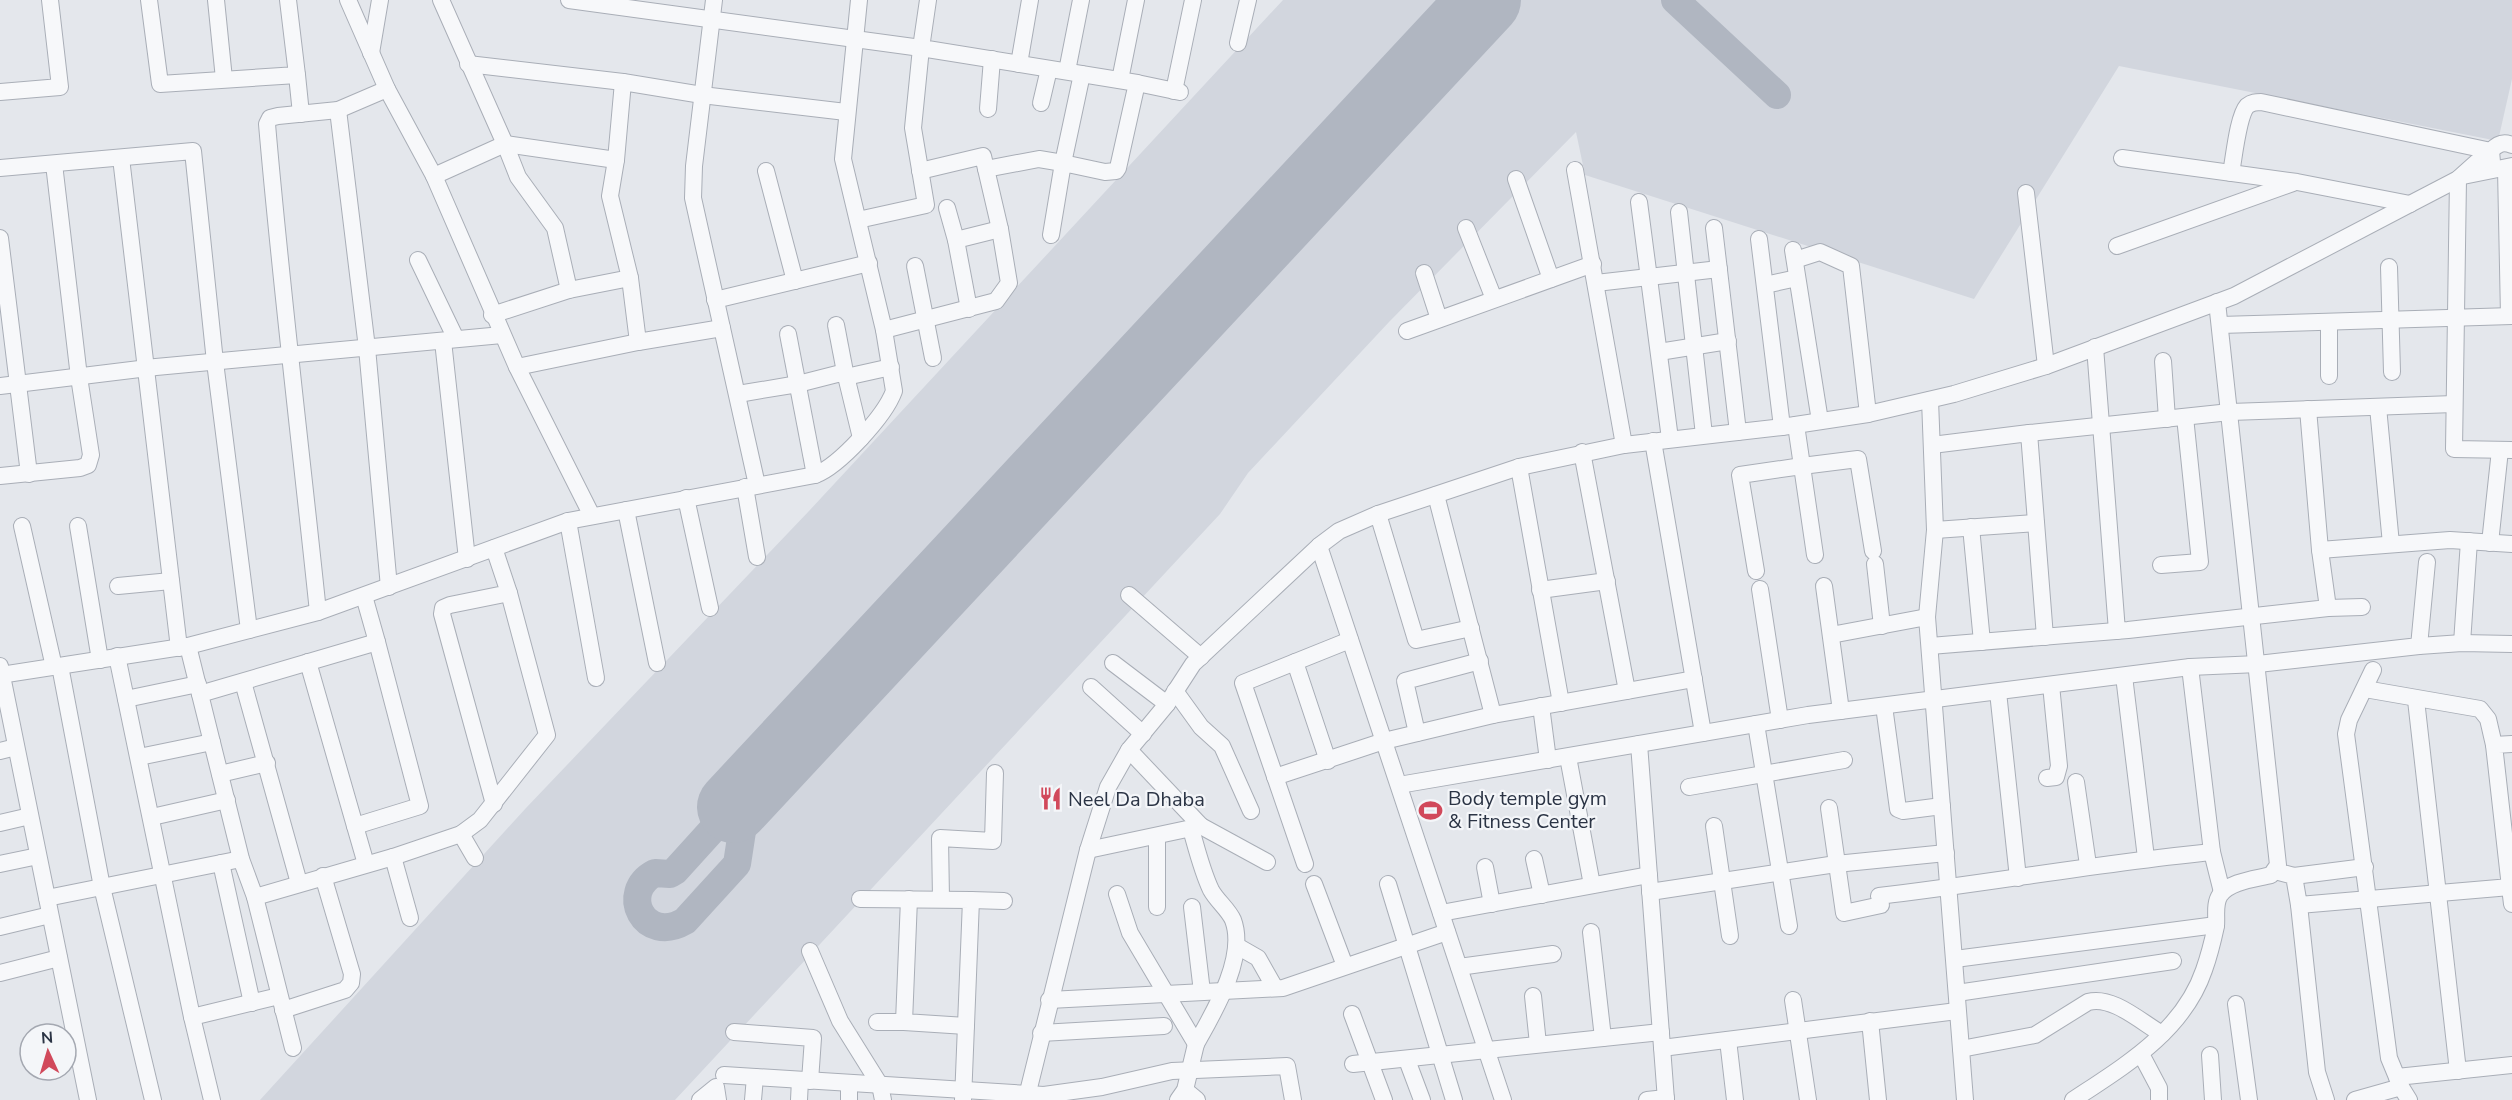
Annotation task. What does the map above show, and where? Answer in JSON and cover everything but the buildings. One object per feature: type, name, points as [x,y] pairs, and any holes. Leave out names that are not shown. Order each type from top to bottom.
[{"type":"street","points":[[0,92],[60,87],[50,0]]},
{"type":"street","points":[[148,0],[160,84],[297,75]]},
{"type":"street","points":[[216,0],[224,79]]},
{"type":"street","points":[[288,0],[301,114]]},
{"type":"street","points":[[348,0],[387,89],[434,176],[492,315],[592,516]]},
{"type":"street","points":[[371,53],[381,0]]},
{"type":"street","points":[[441,0],[506,144],[518,177],[555,228],[569,291]]},
{"type":"street","points":[[569,0],[639,5],[711,19],[992,59],[1137,83],[1177,92],[1192,0]]},
{"type":"street","points":[[714,0],[694,166],[693,198],[738,394],[751,486],[757,557]]},
{"type":"street","points":[[88,1100],[30,816],[8,749],[1,672],[184,647],[318,612],[568,521],[815,475],[834,466],[861,438],[891,400],[894,392],[884,330],[869,263],[844,169],[846,112],[859,0]]},
{"type":"street","points":[[858,220],[926,205],[913,128],[928,0]]},
{"type":"street","points":[[1019,64],[1030,0]]},
{"type":"street","points":[[1051,235],[1063,163],[1081,0]]},
{"type":"street","points":[[1120,80],[1136,0]]},
{"type":"street","points":[[1238,43],[1248,0]]},
{"type":"street","points":[[988,109],[992,59]]},
{"type":"street","points":[[468,64],[846,112]]},
{"type":"street","points":[[1041,103],[1049,69]]},
{"type":"street","points":[[623,82],[616,160],[610,196],[630,278],[638,342]]},
{"type":"street","points":[[986,169],[1034,159],[1105,172],[1116,171],[1137,83]]},
{"type":"street","points":[[318,612],[292,355],[279,266],[267,124],[270,118],[278,116],[338,110],[387,89]]},
{"type":"street","points":[[2231,173],[2245,108],[2252,103],[2261,102],[2337,117],[2499,162]]},
{"type":"street","points":[[338,110],[367,348],[389,587]]},
{"type":"street","points":[[434,176],[506,144],[616,160]]},
{"type":"street","points":[[2220,325],[2510,316],[2499,162],[2500,144],[2512,145]]},
{"type":"street","points":[[0,168],[193,151],[215,362],[249,630]]},
{"type":"street","points":[[884,330],[996,301],[1010,283],[982,156],[920,171]]},
{"type":"street","points":[[121,158],[171,581],[184,647],[199,689],[241,859],[255,897],[293,1048]]},
{"type":"street","points":[[2122,158],[2297,182],[2410,204]]},
{"type":"street","points":[[1026,1097],[1088,850],[1108,788],[1130,750],[1171,698],[1193,664],[1319,546],[1339,531],[1378,514],[1519,467],[1582,452],[1868,414],[1930,400],[2046,366],[2234,296],[2460,177],[2499,162]]},
{"type":"street","points":[[0,476],[88,465],[91,455],[78,377],[54,164]]},
{"type":"street","points":[[1575,170],[1624,445]]},
{"type":"street","points":[[766,171],[795,281]]},
{"type":"street","points":[[2460,177],[2455,318],[2454,449],[2506,450],[2490,543]]},
{"type":"street","points":[[1516,179],[1551,279]]},
{"type":"street","points":[[2117,246],[2297,182]]},
{"type":"street","points":[[2026,193],[2046,366]]},
{"type":"street","points":[[1639,202],[1659,352],[1662,440],[1703,733]]},
{"type":"street","points":[[947,208],[956,240],[969,309]]},
{"type":"street","points":[[1678,212],[1704,435]]},
{"type":"street","points":[[1466,228],[1494,299]]},
{"type":"street","points":[[1714,228],[1738,432]]},
{"type":"street","points":[[956,240],[1000,230]]},
{"type":"street","points":[[0,238],[29,474]]},
{"type":"street","points":[[1760,239],[1765,285],[1789,426],[1802,466],[1815,555]]},
{"type":"street","points":[[1820,422],[1794,254],[1820,252],[1851,266],[1868,414]]},
{"type":"street","points":[[418,260],[450,340],[467,559]]},
{"type":"street","points":[[715,300],[869,263]]},
{"type":"street","points":[[1407,331],[1593,264]]},
{"type":"street","points":[[915,266],[933,358]]},
{"type":"street","points":[[2389,267],[2392,372]]},
{"type":"street","points":[[1596,283],[1649,275],[1719,269]]},
{"type":"street","points":[[1424,273],[1439,319]]},
{"type":"street","points":[[492,315],[569,291],[630,278]]},
{"type":"street","points":[[1765,285],[1797,278]]},
{"type":"street","points":[[2073,1100],[2141,1054],[2175,1021],[2191,999],[2204,971],[2216,925],[2217,901],[2222,892],[2234,885],[2271,875],[2278,865],[2217,302]]},
{"type":"street","points":[[2329,322],[2329,376]]},
{"type":"street","points":[[836,325],[861,438]]},
{"type":"street","points":[[517,367],[638,342],[722,328]]},
{"type":"street","points":[[788,334],[815,475]]},
{"type":"street","points":[[0,386],[146,369],[502,335]]},
{"type":"street","points":[[1659,352],[1728,341]]},
{"type":"street","points":[[2095,347],[2099,426],[2117,631]]},
{"type":"street","points":[[2163,361],[2167,418]]},
{"type":"street","points":[[738,394],[891,367]]},
{"type":"street","points":[[1930,400],[1935,530],[1927,617],[1965,1100]]},
{"type":"street","points":[[1932,445],[2230,412],[2454,404]]},
{"type":"street","points":[[2378,407],[2391,544]]},
{"type":"street","points":[[2308,409],[2320,550],[2328,609]]},
{"type":"street","points":[[2161,566],[2200,562],[2185,417]]},
{"type":"street","points":[[2029,433],[2045,637]]},
{"type":"street","points":[[1582,452],[1627,691]]},
{"type":"street","points":[[1756,571],[1740,475],[1858,459],[1874,557],[1882,626]]},
{"type":"street","points":[[1519,467],[1561,703]]},
{"type":"street","points":[[1436,495],[1493,715]]},
{"type":"street","points":[[686,498],[710,608]]},
{"type":"street","points":[[626,510],[657,663]]},
{"type":"street","points":[[1378,514],[1416,640],[1471,628]]},
{"type":"street","points":[[568,521],[596,678]]},
{"type":"street","points":[[1935,530],[2036,523]]},
{"type":"street","points":[[22,526],[57,666],[102,886],[153,1100]]},
{"type":"street","points":[[78,526],[100,660]]},
{"type":"street","points":[[1971,527],[1982,642]]},
{"type":"street","points":[[2320,550],[2451,540],[2512,544]]},
{"type":"street","points":[[2462,643],[2469,542]]},
{"type":"street","points":[[1319,546],[1503,1100]]},
{"type":"street","points":[[255,897],[393,857],[461,834],[480,820],[494,804],[547,735],[509,593],[494,548]]},
{"type":"street","points":[[2419,646],[2427,562]]},
{"type":"street","points":[[118,586],[171,581]]},
{"type":"street","points":[[1540,590],[1607,581]]},
{"type":"street","points":[[1824,586],[1841,711]]},
{"type":"street","points":[[1760,589],[1780,720]]},
{"type":"street","points":[[494,804],[442,614],[443,608],[450,605],[509,593]]},
{"type":"street","points":[[1129,595],[1201,657]]},
{"type":"street","points":[[355,826],[420,806],[364,596]]},
{"type":"street","points":[[1930,646],[2117,631],[2252,615],[2362,607]]},
{"type":"street","points":[[1831,635],[1927,617]]},
{"type":"street","points":[[1305,864],[1243,683],[1350,640]]},
{"type":"street","points":[[126,699],[243,682],[377,642]]},
{"type":"street","points":[[1399,785],[1841,711],[2190,667],[2258,664],[2419,646],[2462,643],[2512,644]]},
{"type":"street","points":[[117,656],[192,1017],[212,1100]]},
{"type":"street","points":[[1417,733],[1405,681],[1480,661]]},
{"type":"street","points":[[308,662],[366,864]]},
{"type":"street","points":[[1295,662],[1328,761]]},
{"type":"street","points":[[1113,663],[1171,698],[1222,746],[1251,811]]},
{"type":"street","points":[[2190,667],[2212,852],[2222,892]]},
{"type":"street","points":[[2373,670],[2349,720],[2346,734],[2389,1058],[2402,1088]]},
{"type":"street","points":[[2124,676],[2146,858]]},
{"type":"street","points":[[1275,777],[1384,741],[1493,715],[1694,679]]},
{"type":"street","points":[[243,682],[299,884]]},
{"type":"street","points":[[2047,778],[2056,777],[2059,766],[2051,685]]},
{"type":"street","points":[[1091,687],[1143,734]]},
{"type":"street","points":[[2365,689],[2480,710],[2488,719],[2508,835],[2512,904]]},
{"type":"street","points":[[1998,692],[2018,878]]},
{"type":"street","points":[[2416,700],[2458,1071]]},
{"type":"street","points":[[1540,706],[1548,760]]},
{"type":"street","points":[[1884,706],[1898,809],[1903,811],[1942,806]]},
{"type":"street","points":[[1756,724],[1789,926]]},
{"type":"street","points":[[139,757],[212,741]]},
{"type":"street","points":[[1639,744],[1666,1099],[1647,1100]]},
{"type":"street","points":[[2493,745],[2512,744]]},
{"type":"street","points":[[1130,750],[1196,828],[1267,862]]},
{"type":"street","points":[[1568,757],[1592,885]]},
{"type":"street","points":[[1689,787],[1844,760]]},
{"type":"street","points":[[220,774],[267,763]]},
{"type":"street","points":[[941,899],[940,838],[993,841],[995,773]]},
{"type":"street","points":[[2076,782],[2088,865]]},
{"type":"street","points":[[152,818],[227,800]]},
{"type":"street","points":[[1829,808],[1844,913],[1880,901],[1950,887],[2018,878],[2088,865],[2212,852]]},
{"type":"street","points":[[0,823],[30,816]]},
{"type":"street","points":[[1714,826],[1730,936]]},
{"type":"street","points":[[1088,850],[1196,828]]},
{"type":"street","points":[[1187,1097],[1196,1044],[1224,992],[1237,946],[1232,918],[1211,889],[1199,861],[1196,828]]},
{"type":"street","points":[[461,834],[474,858]]},
{"type":"street","points":[[1157,837],[1157,907]]},
{"type":"street","points":[[1441,913],[1592,885],[1721,881],[1836,864],[1946,853]]},
{"type":"street","points":[[0,864],[38,856]]},
{"type":"street","points":[[393,857],[410,918]]},
{"type":"street","points":[[1534,858],[1542,894]]},
{"type":"street","points":[[47,898],[241,859]]},
{"type":"street","points":[[220,863],[252,1003]]},
{"type":"street","points":[[1485,867],[1492,904]]},
{"type":"street","points":[[2275,871],[2294,876],[2365,867]]},
{"type":"street","points":[[192,1017],[252,1003],[281,1003],[345,990],[351,983],[352,974],[323,876]]},
{"type":"street","points":[[2294,876],[2300,904],[2317,1072],[2326,1100]]},
{"type":"street","points":[[1314,884],[1344,966]]},
{"type":"street","points":[[1388,884],[1405,946],[1454,1100]]},
{"type":"street","points":[[2300,904],[2510,887]]},
{"type":"street","points":[[1117,894],[1130,933],[1196,1044]]},
{"type":"street","points":[[860,899],[1004,901]]},
{"type":"street","points":[[904,1022],[909,899]]},
{"type":"street","points":[[963,1095],[971,900]]},
{"type":"street","points":[[1192,907],[1202,992]]},
{"type":"street","points":[[0,927],[50,915]]},
{"type":"street","points":[[1955,959],[2216,925]]},
{"type":"street","points":[[1049,1000],[1275,988],[1448,932]]},
{"type":"street","points":[[1591,932],[1603,1038]]},
{"type":"street","points":[[1237,946],[1258,958],[1275,988]]},
{"type":"street","points":[[810,951],[840,1021],[881,1093]]},
{"type":"street","points":[[1459,967],[1553,954]]},
{"type":"street","points":[[0,973],[59,958]]},
{"type":"street","points":[[1957,993],[2173,961]]},
{"type":"street","points":[[1533,996],[1538,1044]]},
{"type":"street","points":[[1793,1000],[1808,1100]]},
{"type":"street","points":[[1961,1049],[2035,1035],[2088,1002],[2096,1000],[2105,1000],[2162,1034]]},
{"type":"street","points":[[2236,1004],[2248,1100]]},
{"type":"street","points":[[1353,1064],[1603,1038],[1728,1040],[1957,1011]]},
{"type":"street","points":[[1352,1014],[1383,1100]]},
{"type":"street","points":[[1870,1021],[1878,1100]]},
{"type":"street","points":[[877,1022],[966,1026]]},
{"type":"street","points":[[1041,1034],[1164,1026]]},
{"type":"street","points":[[734,1032],[813,1038],[799,1100]]},
{"type":"street","points":[[1728,1040],[1735,1100]]},
{"type":"street","points":[[2141,1054],[2159,1088],[2159,1100]]},
{"type":"street","points":[[2210,1054],[2213,1100]]},
{"type":"street","points":[[1407,1060],[1422,1100]]},
{"type":"street","points":[[2355,1100],[2458,1071],[2512,1065]]},
{"type":"street","points":[[724,1075],[805,1080],[849,1092],[1026,1097],[1087,1095],[1172,1071],[1287,1066],[1293,1100]]},
{"type":"street","points":[[753,1100],[755,1077]]},
{"type":"street","points":[[700,1100],[716,1087],[718,1100]]},
{"type":"shaded area","points":[[1283,0],[2512,0],[2512,79],[2498,141],[2119,66],[1974,299],[1585,175],[1576,132],[1389,322],[1248,473],[1220,514],[675,1100],[260,1100],[526,808],[809,511]]},
{"type":"taxiway","points":[[1675,0],[1777,95]]},
{"type":"taxiway","points":[[733,807],[675,871],[670,874],[655,873],[644,882],[638,892],[637,903],[641,913],[648,921],[658,926],[670,927],[685,921],[737,864],[748,792]]},
{"type":"runway","points":[[733,807],[1485,0]]},
{"type":"place","name":"Neel Da Dhaba","points":[[1050,799]]},
{"type":"place","name":"Body temple gym & Fitness Center","points":[[1430,810]]}]
